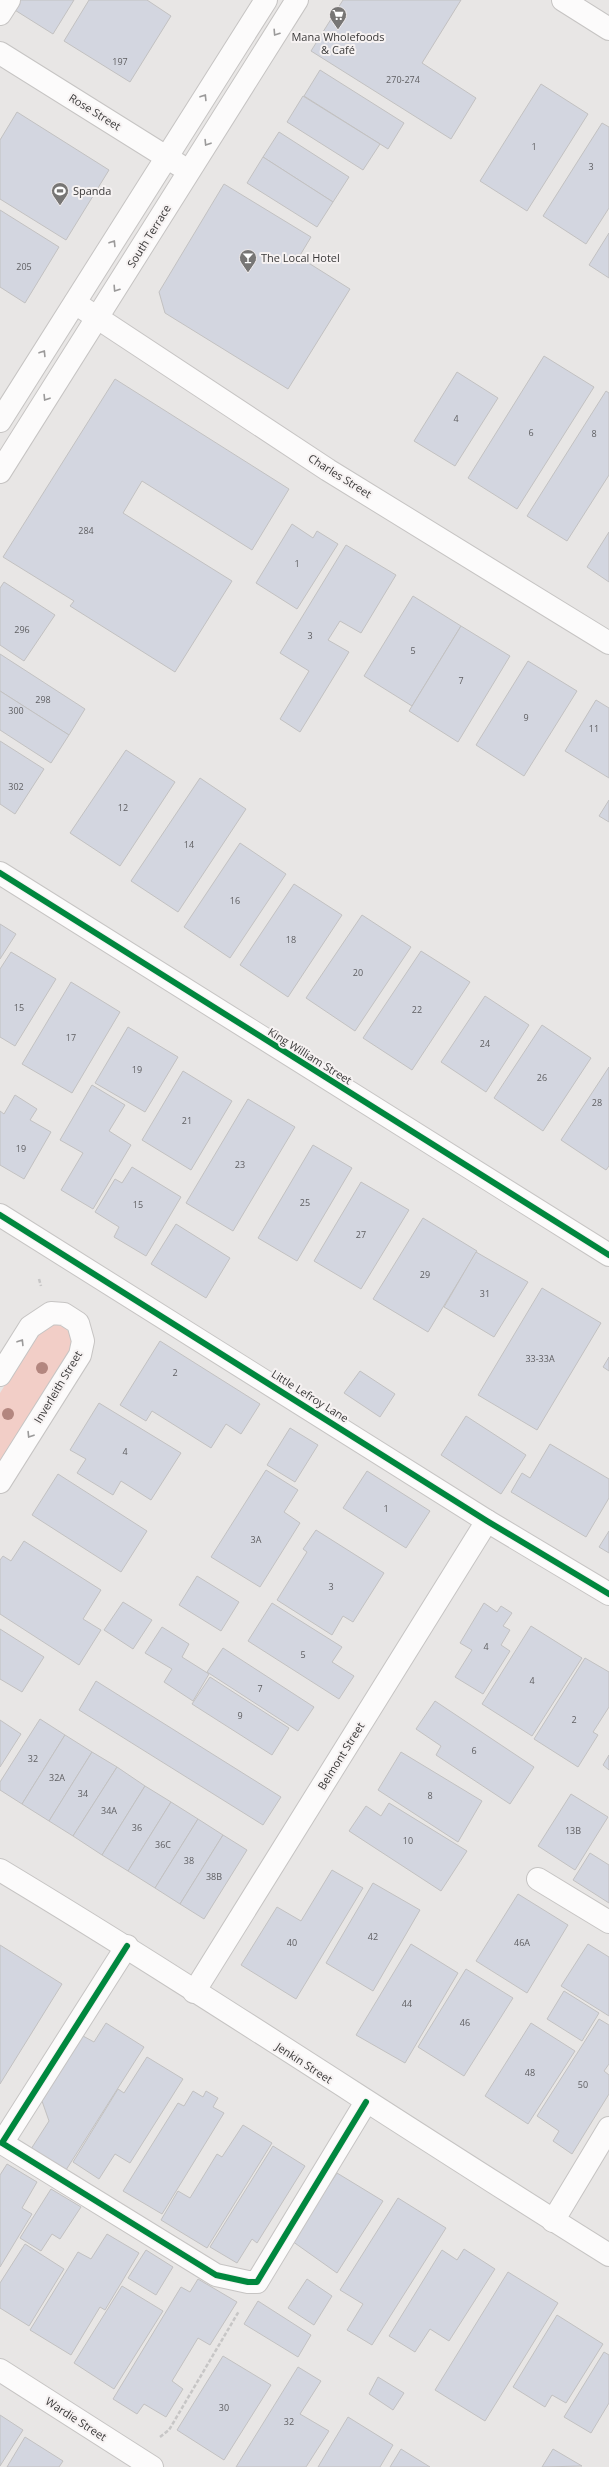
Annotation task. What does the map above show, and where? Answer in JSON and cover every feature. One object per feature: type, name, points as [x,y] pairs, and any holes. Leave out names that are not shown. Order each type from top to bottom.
[{"type":"street","points":[[0,14],[9,0]]},
{"type":"street","points":[[0,421],[266,0]]},
{"type":"street","name":"South Terrace","points":[[3,459],[98,316],[297,0]]},
{"type":"street","points":[[563,0],[609,29]]},
{"type":"street","name":"Rose Street","points":[[0,54],[189,172]]},
{"type":"street","name":"Charles Street","points":[[75,303],[98,316],[328,470],[609,643]]},
{"type":"street","name":"King William Street","points":[[0,873],[609,1255]]},
{"type":"street","name":"Little Lefroy Lane","points":[[0,1215],[487,1521],[609,1594]]},
{"type":"street","name":"Inverleith Street","points":[[0,1375],[30,1327],[51,1312],[64,1314],[78,1323],[83,1342],[80,1355],[0,1482]]},
{"type":"street","name":"Belmont Street","points":[[194,1992],[487,1521]]},
{"type":"street","name":"Jenkin Street","points":[[0,1870],[127,1946],[194,1992],[609,2255]]},
{"type":"street","points":[[538,1879],[609,1922]]},
{"type":"street","points":[[127,1946],[1,2143],[216,2275],[248,2282],[257,2282],[366,2102]]},
{"type":"street","points":[[554,2221],[609,2128]]},
{"type":"street","name":"Wardie Street","points":[[0,2370],[141,2464]]},
{"type":"path","points":[[141,2464],[169,2430],[257,2282]]},
{"type":"shaded area","points":[[50,1324],[56,1324],[68,1330],[72,1343],[71,1349],[0,1461],[0,1393],[39,1330]]},
{"type":"building","points":[[14,0],[74,0],[53,34],[10,7]]},
{"type":"building","points":[[89,0],[147,0],[171,16],[130,82],[64,41]]},
{"type":"building","points":[[343,0],[461,0],[422,63],[476,98],[451,139],[311,51]]},
{"type":"building","points":[[320,70],[404,123],[388,149],[304,96]]},
{"type":"building","points":[[541,84],[588,114],[527,211],[480,181]]},
{"type":"building","points":[[303,96],[380,144],[363,170],[287,122]]},
{"type":"building","points":[[17,112],[109,170],[66,240],[0,199],[0,140]]},
{"type":"building","points":[[602,123],[609,127],[609,208],[586,244],[543,216]]},
{"type":"building","points":[[279,132],[349,177],[333,202],[263,157]]},
{"type":"building","points":[[263,157],[333,202],[317,227],[247,183]]},
{"type":"building","name":"The Local Hotel","points":[[224,184],[311,237],[299,257],[350,289],[288,389],[165,313],[159,292]]},
{"type":"building","points":[[0,210],[59,247],[25,303],[0,287]]},
{"type":"building","points":[[609,233],[609,278],[589,265]]},
{"type":"building","points":[[544,356],[594,387],[517,509],[468,478]]},
{"type":"building","points":[[457,372],[498,398],[455,466],[414,441]]},
{"type":"building","points":[[115,379],[289,489],[252,550],[142,481],[123,513],[232,581],[175,672],[70,606],[74,601],[3,557]]},
{"type":"building","points":[[606,391],[609,393],[609,475],[567,541],[527,516]]},
{"type":"building","points":[[292,524],[313,538],[317,531],[338,544],[297,609],[256,583]]},
{"type":"building","points":[[609,532],[609,582],[587,567]]},
{"type":"building","points":[[346,545],[396,575],[361,633],[340,621],[328,640],[349,652],[300,732],[280,719],[309,671],[280,653]]},
{"type":"building","points":[[4,582],[55,615],[24,661],[0,645],[0,588]]},
{"type":"building","points":[[413,596],[461,626],[412,706],[364,676]]},
{"type":"building","points":[[461,626],[510,656],[458,742],[409,711]]},
{"type":"building","points":[[0,654],[85,709],[69,735],[0,691]]},
{"type":"building","points":[[528,661],[577,691],[524,776],[476,745]]},
{"type":"building","points":[[0,691],[69,735],[51,763],[0,730]]},
{"type":"building","points":[[596,700],[609,708],[609,778],[565,751]]},
{"type":"building","points":[[0,741],[44,769],[15,814],[0,804]]},
{"type":"building","points":[[126,750],[175,782],[120,866],[70,833]]},
{"type":"building","points":[[200,778],[246,809],[178,912],[131,881]]},
{"type":"building","points":[[609,800],[609,822],[599,816]]},
{"type":"building","points":[[240,843],[286,874],[230,958],[184,927]]},
{"type":"building","points":[[294,884],[342,915],[288,997],[240,965]]},
{"type":"building","points":[[362,915],[411,947],[355,1031],[306,998]]},
{"type":"building","points":[[0,924],[16,934],[0,959]]},
{"type":"building","points":[[421,951],[470,982],[412,1070],[363,1038]]},
{"type":"building","points":[[11,952],[56,979],[15,1046],[0,1037],[0,969]]},
{"type":"building","points":[[71,982],[120,1012],[72,1093],[22,1064]]},
{"type":"building","points":[[485,996],[529,1025],[486,1092],[441,1062]]},
{"type":"building","points":[[542,1025],[591,1058],[543,1131],[494,1098]]},
{"type":"building","points":[[128,1027],[178,1057],[145,1112],[95,1083]]},
{"type":"building","points":[[609,1067],[609,1166],[606,1170],[561,1140]]},
{"type":"building","points":[[183,1071],[232,1101],[191,1170],[142,1140]]},
{"type":"building","points":[[92,1085],[125,1105],[109,1131],[131,1145],[93,1209],[61,1190],[83,1153],[60,1140]]},
{"type":"building","points":[[15,1095],[37,1109],[30,1120],[51,1132],[24,1179],[0,1165],[0,1111],[4,1114]]},
{"type":"building","points":[[248,1099],[295,1127],[233,1231],[186,1203]]},
{"type":"building","points":[[313,1145],[352,1168],[297,1261],[258,1238]]},
{"type":"building","points":[[132,1167],[181,1197],[146,1256],[114,1237],[119,1227],[95,1212],[115,1179],[122,1183]]},
{"type":"building","points":[[361,1182],[409,1210],[361,1289],[314,1261]]},
{"type":"building","points":[[423,1218],[477,1251],[428,1332],[373,1299]]},
{"type":"building","points":[[176,1224],[230,1258],[206,1298],[151,1264]]},
{"type":"building","points":[[476,1252],[528,1282],[494,1337],[444,1307]]},
{"type":"building","points":[[542,1288],[601,1323],[537,1430],[478,1395]]},
{"type":"building","points":[[160,1341],[260,1404],[241,1434],[226,1424],[211,1448],[152,1411],[146,1421],[120,1405]]},
{"type":"building","points":[[609,1357],[609,1371],[603,1367]]},
{"type":"building","points":[[360,1371],[395,1394],[380,1417],[344,1393]]},
{"type":"building","points":[[99,1403],[181,1453],[151,1500],[121,1481],[113,1495],[77,1473],[86,1459],[70,1450]]},
{"type":"building","points":[[466,1416],[526,1455],[501,1494],[441,1455]]},
{"type":"building","points":[[290,1428],[318,1445],[295,1482],[267,1465]]},
{"type":"building","points":[[550,1444],[609,1479],[609,1498],[586,1537],[511,1492],[522,1473],[530,1478]]},
{"type":"building","points":[[266,1470],[298,1490],[284,1512],[300,1523],[260,1587],[211,1557]]},
{"type":"building","points":[[367,1471],[430,1511],[406,1548],[343,1508]]},
{"type":"building","points":[[58,1474],[147,1531],[121,1572],[32,1515]]},
{"type":"building","points":[[316,1530],[384,1573],[353,1622],[343,1616],[332,1635],[277,1600],[307,1552],[303,1549]]},
{"type":"building","points":[[609,1531],[609,1553],[599,1547]]},
{"type":"building","points":[[24,1541],[101,1590],[83,1619],[101,1630],[79,1665],[0,1614],[0,1560],[3,1556],[11,1561]]},
{"type":"building","points":[[197,1576],[239,1602],[221,1631],[179,1605]]},
{"type":"building","points":[[123,1602],[152,1620],[133,1649],[104,1630]]},
{"type":"building","points":[[272,1603],[342,1647],[332,1662],[354,1676],[339,1699],[248,1641]]},
{"type":"building","points":[[484,1603],[497,1612],[501,1606],[512,1613],[503,1626],[510,1630],[501,1645],[510,1651],[483,1694],[455,1677],[472,1650],[460,1643]]},
{"type":"building","points":[[531,1626],[582,1658],[532,1736],[482,1704]]},
{"type":"building","points":[[162,1627],[189,1644],[182,1657],[209,1674],[193,1701],[164,1682],[172,1669],[145,1653]]},
{"type":"building","points":[[0,1629],[44,1657],[22,1692],[0,1679]]},
{"type":"building","points":[[223,1648],[314,1707],[298,1731],[207,1672]]},
{"type":"building","points":[[585,1658],[609,1672],[609,1707],[593,1732],[598,1735],[578,1767],[534,1739]]},
{"type":"building","points":[[210,1677],[289,1728],[272,1755],[192,1704]]},
{"type":"building","points":[[96,1681],[281,1797],[263,1825],[79,1710]]},
{"type":"building","points":[[435,1701],[534,1767],[510,1804],[436,1755],[441,1746],[416,1729]]},
{"type":"building","points":[[40,1719],[65,1735],[22,1804],[0,1790],[0,1782]]},
{"type":"building","points":[[0,1720],[21,1734],[0,1767]]},
{"type":"building","points":[[65,1735],[92,1752],[49,1821],[22,1804]]},
{"type":"building","points":[[92,1752],[117,1767],[73,1836],[49,1821]]},
{"type":"building","points":[[401,1752],[482,1801],[458,1842],[378,1790]]},
{"type":"building","points":[[609,1755],[609,1770],[603,1765]]},
{"type":"building","points":[[117,1767],[145,1786],[102,1855],[73,1836]]},
{"type":"building","points":[[145,1786],[171,1802],[128,1871],[102,1855]]},
{"type":"building","points":[[571,1794],[608,1817],[575,1870],[538,1846]]},
{"type":"building","points":[[171,1802],[198,1819],[155,1888],[128,1871]]},
{"type":"building","points":[[389,1803],[467,1851],[441,1891],[349,1831],[366,1806],[381,1816]]},
{"type":"building","points":[[198,1819],[223,1835],[180,1904],[155,1888]]},
{"type":"building","points":[[223,1835],[247,1850],[204,1919],[180,1904]]},
{"type":"building","points":[[590,1853],[609,1865],[609,1903],[573,1880]]},
{"type":"building","points":[[332,1870],[363,1888],[296,1999],[241,1965],[277,1907],[301,1921]]},
{"type":"building","points":[[373,1883],[420,1910],[373,1991],[326,1963]]},
{"type":"building","points":[[518,1894],[568,1925],[527,1993],[476,1961]]},
{"type":"building","points":[[411,1944],[458,1973],[405,2063],[356,2035]]},
{"type":"building","points":[[588,1944],[609,1957],[609,2016],[561,1986]]},
{"type":"building","points":[[0,1945],[62,1984],[0,2084]]},
{"type":"building","points":[[466,1969],[513,1998],[464,2076],[418,2047]]},
{"type":"building","points":[[564,1991],[599,2013],[582,2041],[547,2019]]},
{"type":"building","points":[[599,2019],[609,2025],[609,2064],[604,2071],[609,2075],[609,2094],[572,2154],[553,2141],[559,2131],[537,2116]]},
{"type":"building","points":[[106,2023],[144,2047],[66,2170],[31,2149],[49,2121],[42,2101],[83,2036],[94,2042]]},
{"type":"building","points":[[531,2023],[575,2051],[528,2124],[485,2096]]},
{"type":"building","points":[[147,2057],[183,2079],[130,2163],[115,2154],[99,2179],[73,2162],[118,2089],[124,2093]]},
{"type":"building","points":[[193,2091],[203,2097],[206,2091],[218,2098],[213,2107],[224,2113],[162,2214],[123,2191],[178,2103],[184,2106]]},
{"type":"building","points":[[243,2125],[272,2143],[207,2248],[161,2220],[178,2191],[190,2198],[217,2154],[222,2157]]},
{"type":"building","points":[[273,2146],[305,2166],[257,2243],[252,2239],[237,2263],[210,2247]]},
{"type":"building","points":[[7,2164],[37,2182],[22,2208],[32,2214],[0,2267],[0,2175]]},
{"type":"building","points":[[337,2173],[383,2201],[337,2273],[292,2241]]},
{"type":"building","points":[[51,2189],[81,2207],[60,2239],[52,2234],[41,2251],[20,2238]]},
{"type":"building","points":[[398,2198],[446,2228],[372,2345],[347,2330],[363,2304],[340,2290]]},
{"type":"building","points":[[107,2234],[139,2253],[105,2310],[100,2307],[71,2355],[30,2330],[78,2252],[91,2259]]},
{"type":"building","points":[[25,2244],[64,2269],[29,2326],[0,2308],[0,2283]]},
{"type":"building","points":[[464,2249],[495,2269],[449,2341],[430,2329],[415,2352],[389,2336],[442,2250],[457,2260]]},
{"type":"building","points":[[146,2250],[173,2267],[156,2295],[128,2278]]},
{"type":"building","points":[[508,2272],[558,2303],[485,2421],[435,2390]]},
{"type":"building","points":[[198,2279],[237,2302],[210,2345],[198,2338],[172,2381],[183,2389],[166,2417],[144,2404],[137,2414],[113,2399],[181,2287],[190,2292]]},
{"type":"building","points":[[307,2279],[332,2296],[314,2325],[288,2308]]},
{"type":"building","points":[[122,2286],[163,2311],[114,2389],[74,2363]]},
{"type":"building","points":[[258,2301],[311,2335],[298,2357],[244,2324]]},
{"type":"building","points":[[557,2315],[603,2344],[566,2403],[552,2395],[545,2407],[513,2387]]},
{"type":"building","points":[[604,2352],[609,2355],[609,2403],[591,2433],[564,2417]]},
{"type":"building","points":[[223,2356],[271,2385],[224,2460],[177,2430]]},
{"type":"building","points":[[298,2367],[321,2381],[300,2414],[329,2431],[306,2467],[236,2467]]},
{"type":"building","points":[[378,2377],[404,2393],[393,2410],[369,2394]]},
{"type":"building","points":[[0,2415],[23,2430],[0,2466]]},
{"type":"building","points":[[348,2417],[393,2445],[380,2467],[318,2467]]},
{"type":"building","points":[[25,2437],[63,2461],[59,2467],[7,2467]]},
{"type":"building","points":[[401,2449],[430,2467],[390,2467]]},
{"type":"building","points":[[553,2449],[582,2466],[542,2467]]},
{"type":"cycle path","points":[[0,873],[609,1255]]},
{"type":"cycle path","points":[[0,1215],[487,1521],[609,1594]]},
{"type":"cycle path","points":[[127,1946],[2,2143],[216,2275],[248,2282],[257,2282],[366,2102]]},
{"type":"place","name":"Mana Wholefoods & Café","points":[[338,30]]},
{"type":"place","name":"Spanda","points":[[60,206]]},
{"type":"place","name":"The Local Hotel","points":[[248,273]]}]
